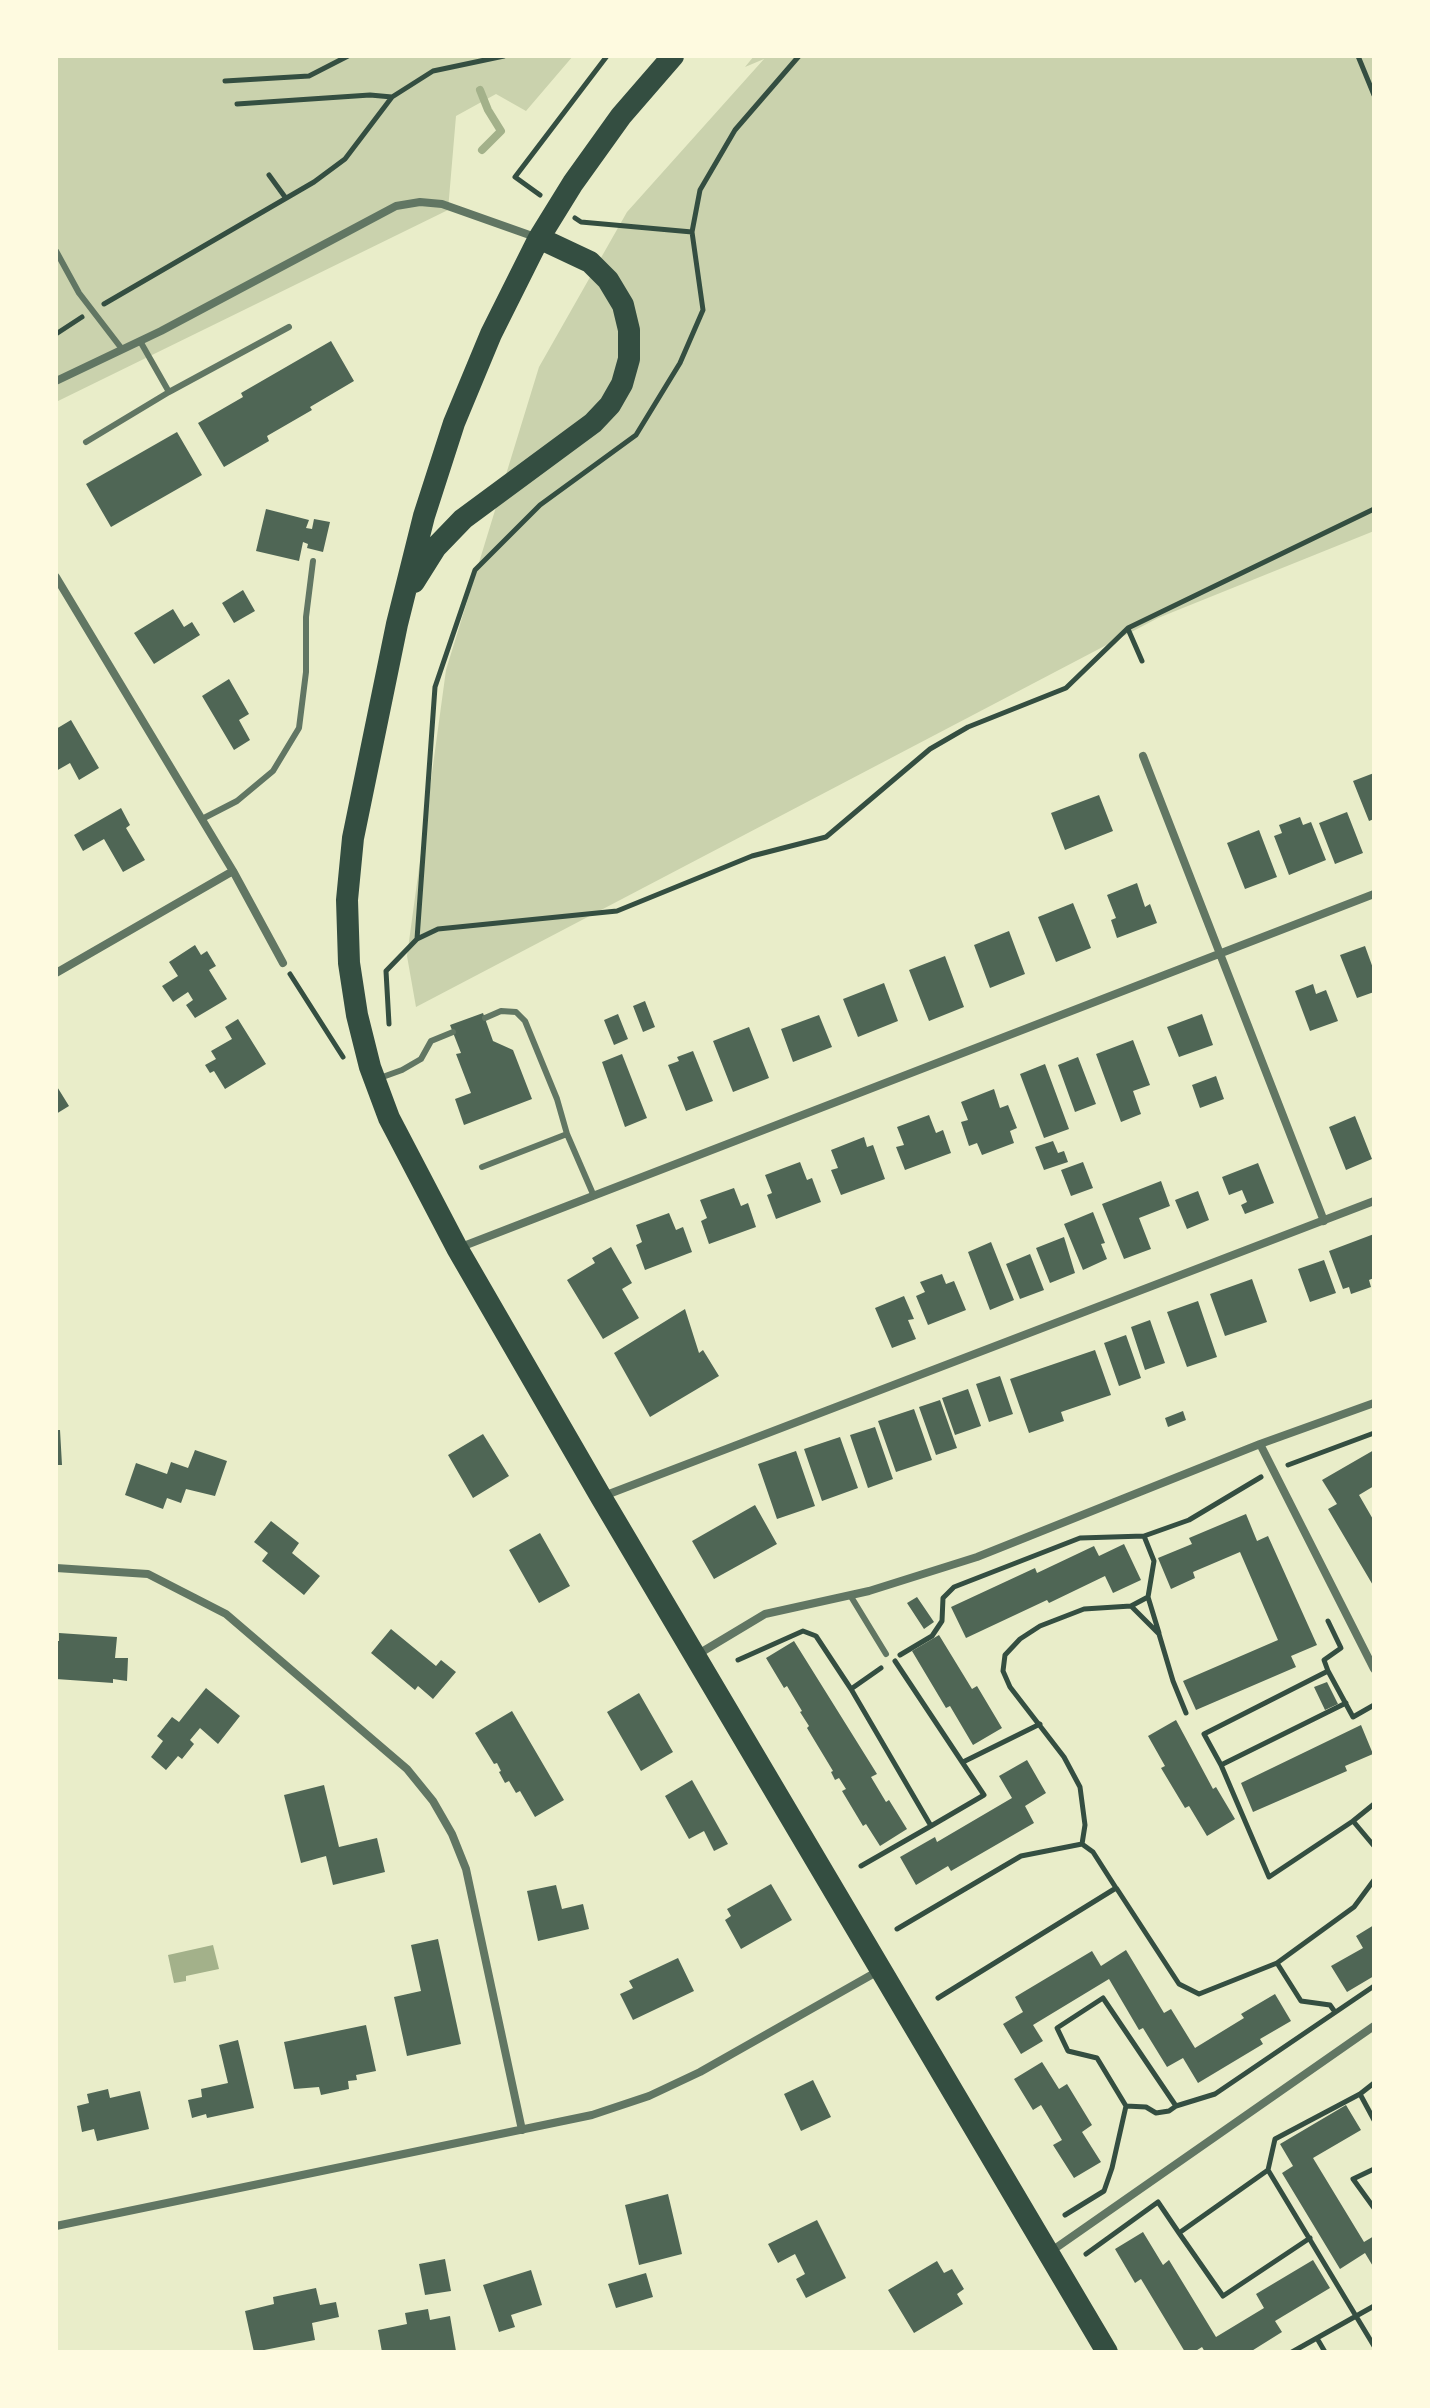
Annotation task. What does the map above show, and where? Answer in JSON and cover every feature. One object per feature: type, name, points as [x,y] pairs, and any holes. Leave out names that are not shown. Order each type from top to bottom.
[{"type":"highway","points":[[673,56],[621,116],[539,238],[491,334],[454,423],[424,516],[397,624],[353,838],[347,900],[349,963],[357,1015],[389,1118],[457,1248],[1107,2352]]},
{"type":"highway","points":[[397,624],[415,580],[436,547],[463,519],[593,423],[610,405],[622,384],[629,359],[629,330],[623,305],[608,280],[590,262],[539,238]]},
{"type":"street","points":[[56,381],[140,341],[396,206],[420,202],[442,204],[539,238]]},
{"type":"street","points":[[56,577],[233,871],[283,963]]},
{"type":"street","points":[[1143,756],[1324,1221]]},
{"type":"street","points":[[56,973],[233,871]]},
{"type":"street","points":[[457,1248],[1374,894]]},
{"type":"street","points":[[601,1497],[1374,1201]]},
{"type":"street","points":[[695,1656],[765,1614],[850,1595],[977,1557],[1260,1444],[1374,1403]]},
{"type":"street","points":[[1260,1444],[1374,1669]]},
{"type":"street","points":[[56,1568],[148,1574],[226,1614],[416,1779],[452,1834],[466,1869],[522,2130]]},
{"type":"street","points":[[56,2226],[592,2115],[649,2096],[700,2072],[881,1970]]},
{"type":"street","points":[[1048,2254],[1374,2026]]},
{"type":"lane","points":[[56,251],[92,311],[122,349]]},
{"type":"lane","points":[[86,442],[169,392],[289,327]]},
{"type":"lane","points":[[140,341],[169,392]]},
{"type":"lane","points":[[202,819],[237,801],[273,771],[299,728],[313,561]]},
{"type":"lane","points":[[485,1018],[501,1011],[516,1012],[525,1021],[593,1194]]},
{"type":"lane","points":[[375,1080],[421,1059],[431,1041],[453,1032]]},
{"type":"lane","points":[[482,1167],[567,1134]]},
{"type":"lane","points":[[850,1595],[886,1654]]},
{"type":"path","points":[[225,81],[309,76],[348,56]]},
{"type":"path","points":[[56,334],[314,182],[345,159],[392,97],[433,71],[504,56]]},
{"type":"path","points":[[607,56],[515,177],[581,222],[692,232]]},
{"type":"path","points":[[417,939],[435,687],[475,570],[540,505],[636,435],[680,363],[703,310],[692,232],[700,190],[735,130],[799,56]]},
{"type":"path","points":[[1358,56],[1374,95]]},
{"type":"path","points":[[237,104],[370,95],[392,97]]},
{"type":"path","points":[[269,175],[285,197]]},
{"type":"path","points":[[389,1024],[386,971],[417,939],[438,929],[617,911],[752,856],[826,837],[930,749],[968,727],[1066,688],[1128,628],[1374,509]]},
{"type":"path","points":[[1128,628],[1142,661]]},
{"type":"path","points":[[1288,1465],[1374,1433]]},
{"type":"path","points":[[851,1689],[932,1636],[942,1621],[943,1598],[954,1587],[1080,1538],[1144,1536],[1189,1520],[1261,1477]]},
{"type":"path","points":[[1251,1483],[1259,1489]]},
{"type":"path","points":[[1144,1536],[1154,1561],[1148,1597],[1186,1713]]},
{"type":"path","points":[[1082,1844],[1085,1825],[1080,1787],[1064,1757],[1010,1687],[1003,1671],[1005,1655],[1020,1639],[1040,1626],[1084,1609],[1131,1606],[1148,1597]]},
{"type":"path","points":[[1131,1606],[1159,1634]]},
{"type":"path","points":[[1328,1620],[1341,1648],[1324,1660],[1328,1671],[1353,1717],[1374,1705]]},
{"type":"path","points":[[738,1660],[803,1631],[816,1636],[851,1689],[931,1826]]},
{"type":"path","points":[[861,1866],[984,1795],[894,1659],[886,1654]]},
{"type":"path","points":[[1328,1671],[1204,1734],[1221,1765],[1269,1877],[1374,1804]]},
{"type":"path","points":[[1221,1765],[1346,1703]]},
{"type":"path","points":[[963,1762],[1040,1724]]},
{"type":"path","points":[[1353,1821],[1374,1846]]},
{"type":"path","points":[[897,1929],[1021,1856],[1082,1844],[1093,1852],[1179,1984],[1199,1994],[1277,1963],[1354,1907],[1374,1880]]},
{"type":"path","points":[[938,1998],[1116,1888]]},
{"type":"path","points":[[1277,1963],[1301,2001],[1330,2005],[1335,2012]]},
{"type":"path","points":[[1126,2106],[1146,2107],[1156,2113],[1215,2094],[1374,1986]]},
{"type":"path","points":[[1065,2215],[1104,2191],[1126,2106],[1097,2058],[1068,2051],[1057,2028],[1103,1998],[1176,2106]]},
{"type":"path","points":[[1179,2233],[1268,2170],[1275,2139],[1360,2094],[1374,2083]]},
{"type":"path","points":[[1360,2094],[1374,2120]]},
{"type":"path","points":[[1374,2169],[1353,2179],[1374,2208]]},
{"type":"path","points":[[1268,2170],[1374,2346]]},
{"type":"path","points":[[1086,2254],[1158,2202],[1223,2296],[1310,2238]]},
{"type":"path","points":[[1292,2352],[1374,2306]]},
{"type":"path","points":[[1318,2340],[1325,2352]]},
{"type":"shaded area","points":[[56,56],[573,56],[526,111],[496,94],[456,116],[448,210],[56,402]]},
{"type":"shaded area","points":[[754,56],[1374,56],[1374,531],[1158,618],[416,1007],[407,956],[446,670],[539,367],[627,212],[764,59],[745,67]]},
{"type":"shaded area","points":[[213,1945],[219,1969],[186,1976],[186,1981],[174,1983],[168,1955]]},
{"type":"building","points":[[331,341],[354,381],[267,436],[269,441],[224,467],[198,423],[243,397],[241,393]]},
{"type":"building","points":[[177,432],[202,475],[111,527],[86,484]]},
{"type":"building","points":[[266,509],[309,520],[306,528],[312,529],[314,519],[330,522],[323,552],[307,548],[308,544],[303,542],[299,561],[256,551]]},
{"type":"building","points":[[243,590],[255,611],[234,623],[222,603]]},
{"type":"building","points":[[173,609],[184,627],[192,622],[200,635],[154,664],[134,633]]},
{"type":"building","points":[[229,679],[249,714],[239,720],[250,740],[234,750],[202,696]]},
{"type":"building","points":[[71,720],[99,768],[79,780],[70,763],[56,771],[56,729]]},
{"type":"building","points":[[1374,773],[1374,819],[1369,821],[1353,781]]},
{"type":"building","points":[[1099,795],[1113,831],[1065,850],[1051,813]]},
{"type":"building","points":[[121,808],[130,825],[126,828],[145,860],[123,872],[104,839],[83,851],[74,835]]},
{"type":"building","points":[[1347,812],[1363,853],[1335,864],[1319,823]]},
{"type":"building","points":[[1300,817],[1303,825],[1311,822],[1326,860],[1289,875],[1274,836],[1282,833],[1279,825]]},
{"type":"building","points":[[1259,830],[1277,877],[1245,889],[1227,843]]},
{"type":"building","points":[[1137,883],[1145,907],[1150,904],[1157,923],[1117,938],[1111,920],[1116,918],[1107,895]]},
{"type":"building","points":[[1073,903],[1091,948],[1056,962],[1038,917]]},
{"type":"building","points":[[1009,931],[1025,974],[990,988],[974,945]]},
{"type":"building","points":[[195,945],[201,955],[207,951],[216,966],[209,970],[227,999],[195,1018],[186,1005],[193,1000],[188,992],[173,1002],[162,986],[178,976],[169,962]]},
{"type":"building","points":[[1365,946],[1374,971],[1374,992],[1357,998],[1340,955]]},
{"type":"building","points":[[945,956],[964,1007],[929,1021],[909,970]]},
{"type":"building","points":[[884,983],[898,1021],[858,1037],[843,999]]},
{"type":"building","points":[[1313,984],[1316,994],[1326,990],[1338,1021],[1310,1031],[1295,991]]},
{"type":"building","points":[[645,1001],[655,1027],[643,1032],[633,1006]]},
{"type":"building","points":[[483,1013],[493,1041],[513,1050],[532,1099],[464,1125],[455,1099],[471,1093],[456,1054],[461,1053],[450,1025]]},
{"type":"building","points":[[618,1014],[628,1039],[614,1045],[604,1020]]},
{"type":"building","points":[[1202,1014],[1213,1045],[1179,1057],[1167,1027]]},
{"type":"building","points":[[819,1015],[832,1047],[793,1062],[781,1029]]},
{"type":"building","points":[[238,1019],[266,1064],[225,1089],[214,1071],[210,1073],[205,1065],[216,1059],[211,1051],[232,1039],[225,1027]]},
{"type":"building","points":[[749,1027],[769,1078],[733,1092],[713,1041]]},
{"type":"building","points":[[1133,1040],[1150,1085],[1133,1091],[1141,1114],[1121,1122],[1096,1054]]},
{"type":"building","points":[[693,1051],[713,1101],[686,1111],[668,1065],[679,1061],[677,1057]]},
{"type":"building","points":[[622,1054],[647,1118],[625,1127],[602,1062]]},
{"type":"building","points":[[1078,1057],[1096,1104],[1075,1112],[1058,1065]]},
{"type":"building","points":[[1045,1064],[1069,1129],[1044,1138],[1020,1074]]},
{"type":"building","points":[[1216,1076],[1224,1099],[1200,1108],[1192,1085]]},
{"type":"building","points":[[56,1085],[69,1106],[56,1114]]},
{"type":"building","points":[[994,1089],[1000,1108],[1008,1105],[1017,1128],[1010,1131],[1014,1143],[982,1155],[977,1143],[969,1146],[961,1122],[968,1120],[961,1102]]},
{"type":"building","points":[[929,1115],[936,1133],[943,1130],[951,1153],[905,1170],[896,1147],[904,1145],[897,1127]]},
{"type":"building","points":[[1355,1116],[1372,1159],[1346,1170],[1329,1127]]},
{"type":"building","points":[[864,1137],[867,1147],[873,1145],[885,1179],[841,1195],[831,1170],[838,1168],[831,1150]]},
{"type":"building","points":[[1053,1141],[1058,1153],[1064,1151],[1068,1162],[1044,1170],[1035,1147]]},
{"type":"building","points":[[800,1162],[807,1180],[812,1178],[821,1202],[776,1219],[767,1195],[772,1193],[765,1175]]},
{"type":"building","points":[[1083,1162],[1093,1188],[1071,1196],[1061,1170]]},
{"type":"building","points":[[1258,1163],[1274,1203],[1245,1214],[1241,1205],[1247,1202],[1242,1190],[1229,1195],[1222,1177]]},
{"type":"building","points":[[1161,1181],[1170,1206],[1139,1218],[1151,1249],[1124,1259],[1102,1204]]},
{"type":"building","points":[[734,1188],[741,1206],[748,1203],[756,1227],[709,1244],[701,1221],[707,1218],[700,1200]]},
{"type":"building","points":[[1198,1191],[1209,1220],[1187,1229],[1175,1200]]},
{"type":"building","points":[[1093,1212],[1105,1243],[1101,1244],[1107,1259],[1083,1270],[1064,1224]]},
{"type":"building","points":[[669,1213],[676,1230],[683,1227],[692,1252],[645,1270],[636,1245],[642,1242],[636,1225]]},
{"type":"building","points":[[1374,1234],[1374,1278],[1369,1280],[1371,1287],[1351,1294],[1349,1287],[1343,1289],[1329,1251]]},
{"type":"building","points":[[1064,1237],[1075,1273],[1050,1283],[1036,1248]]},
{"type":"building","points":[[991,1242],[1014,1300],[990,1310],[968,1252]]},
{"type":"building","points":[[611,1247],[632,1283],[622,1289],[639,1318],[603,1339],[567,1280],[595,1263],[592,1258]]},
{"type":"building","points":[[1030,1254],[1044,1290],[1020,1299],[1006,1264]]},
{"type":"building","points":[[1324,1260],[1336,1293],[1310,1302],[1298,1269]]},
{"type":"building","points":[[942,1274],[946,1284],[954,1281],[966,1310],[928,1325],[916,1296],[925,1292],[920,1282]]},
{"type":"building","points":[[1252,1279],[1267,1322],[1225,1336],[1210,1294]]},
{"type":"building","points":[[904,1296],[914,1319],[908,1320],[916,1339],[892,1348],[875,1308]]},
{"type":"building","points":[[1198,1301],[1217,1357],[1187,1367],[1167,1312]]},
{"type":"building","points":[[685,1309],[699,1353],[703,1350],[719,1376],[650,1417],[614,1353]]},
{"type":"building","points":[[1150,1320],[1165,1363],[1145,1370],[1131,1327]]},
{"type":"building","points":[[1126,1335],[1141,1378],[1119,1386],[1104,1343]]},
{"type":"building","points":[[1095,1350],[1111,1395],[1061,1412],[1064,1421],[1029,1433],[1010,1379]]},
{"type":"building","points":[[1000,1376],[1013,1414],[989,1422],[976,1384]]},
{"type":"building","points":[[968,1389],[981,1426],[955,1435],[942,1398]]},
{"type":"building","points":[[940,1400],[957,1448],[936,1455],[919,1407]]},
{"type":"building","points":[[914,1409],[932,1460],[896,1472],[878,1421]]},
{"type":"building","points":[[1183,1411],[1186,1420],[1168,1427],[1165,1418]]},
{"type":"building","points":[[875,1427],[893,1479],[868,1488],[850,1435]]},
{"type":"building","points":[[56,1430],[60,1430],[62,1465],[56,1465]]},
{"type":"building","points":[[483,1434],[509,1476],[473,1498],[448,1455]]},
{"type":"building","points":[[840,1437],[858,1488],[822,1501],[804,1449]]},
{"type":"building","points":[[195,1450],[227,1461],[215,1496],[186,1489],[181,1503],[167,1498],[163,1509],[125,1495],[136,1463],[167,1474],[171,1462],[188,1468]]},
{"type":"building","points":[[1374,1450],[1374,1486],[1359,1495],[1374,1521],[1374,1587],[1328,1509],[1337,1504],[1322,1480]]},
{"type":"building","points":[[796,1451],[815,1506],[777,1519],[758,1464]]},
{"type":"building","points":[[755,1505],[777,1544],[714,1579],[692,1541]]},
{"type":"building","points":[[1246,1514],[1257,1541],[1268,1536],[1317,1645],[1291,1656],[1296,1667],[1196,1710],[1183,1681],[1278,1640],[1240,1552],[1193,1572],[1195,1578],[1171,1589],[1158,1558],[1192,1544],[1189,1538]]},
{"type":"building","points":[[271,1521],[299,1543],[292,1553],[320,1576],[304,1595],[262,1561],[268,1553],[254,1542]]},
{"type":"building","points":[[540,1533],[570,1586],[539,1603],[509,1550]]},
{"type":"building","points":[[1124,1544],[1141,1580],[1113,1593],[1105,1576],[966,1638],[951,1607],[1035,1568],[1037,1573],[1094,1546],[1099,1556]]},
{"type":"building","points":[[917,1597],[934,1622],[924,1629],[907,1603]]},
{"type":"building","points":[[391,1629],[436,1666],[441,1660],[456,1672],[433,1699],[418,1686],[415,1690],[371,1653]]},
{"type":"building","points":[[59,1633],[117,1637],[115,1658],[128,1658],[127,1681],[56,1679],[56,1641],[59,1641]]},
{"type":"building","points":[[939,1635],[972,1689],[977,1686],[1002,1728],[973,1745],[950,1706],[946,1708],[912,1651]]},
{"type":"building","points":[[794,1641],[877,1774],[871,1777],[886,1802],[889,1800],[907,1829],[880,1846],[866,1824],[863,1826],[842,1791],[846,1789],[839,1778],[835,1780],[833,1771],[807,1728],[809,1726],[802,1711],[766,1658]]},
{"type":"building","points":[[1327,1682],[1338,1704],[1325,1710],[1314,1687]]},
{"type":"building","points":[[206,1688],[240,1716],[218,1744],[200,1728],[190,1740],[194,1744],[182,1759],[178,1756],[166,1770],[151,1757],[163,1741],[157,1736],[172,1717],[179,1722]]},
{"type":"building","points":[[639,1693],[673,1752],[641,1771],[607,1712]]},
{"type":"building","points":[[512,1711],[564,1800],[535,1817],[520,1791],[516,1793],[509,1781],[505,1783],[497,1763],[494,1764],[475,1733]]},
{"type":"building","points":[[1176,1720],[1213,1789],[1216,1787],[1235,1819],[1207,1836],[1189,1806],[1185,1808],[1161,1768],[1165,1766],[1148,1736]]},
{"type":"building","points":[[1361,1725],[1373,1754],[1345,1766],[1347,1771],[1253,1812],[1241,1783]]},
{"type":"building","points":[[1027,1760],[1046,1793],[1025,1806],[1034,1823],[951,1871],[948,1866],[916,1885],[900,1857],[935,1837],[937,1842],[1012,1798],[999,1776]]},
{"type":"building","points":[[692,1780],[728,1844],[714,1851],[704,1831],[689,1839],[665,1796]]},
{"type":"building","points":[[324,1785],[339,1847],[377,1838],[385,1872],[333,1885],[326,1856],[301,1863],[284,1795]]},
{"type":"building","points":[[771,1884],[792,1920],[741,1949],[725,1920],[731,1916],[727,1909]]},
{"type":"building","points":[[556,1885],[562,1909],[583,1904],[589,1929],[538,1941],[527,1891]]},
{"type":"building","points":[[1374,1925],[1374,1976],[1347,1992],[1331,1966],[1363,1948],[1356,1936]]},
{"type":"building","points":[[438,1939],[461,2044],[407,2056],[394,1997],[421,1991],[411,1945]]},
{"type":"building","points":[[1126,1950],[1164,2013],[1171,2009],[1195,2048],[1244,2018],[1241,2014],[1275,1994],[1291,2021],[1260,2039],[1263,2044],[1198,2083],[1183,2058],[1167,2067],[1143,2028],[1139,2030],[1109,1979],[1033,2025],[1043,2041],[1021,2054],[1003,2024],[1023,2012],[1015,1997],[1092,1951],[1101,1966]]},
{"type":"building","points":[[678,1958],[694,1991],[633,2020],[620,1994],[633,1988],[629,1981]]},
{"type":"building","points":[[366,2025],[376,2071],[356,2075],[357,2080],[348,2081],[349,2089],[321,2095],[319,2087],[294,2089],[284,2042]]},
{"type":"building","points":[[238,2040],[254,2108],[192,2118],[188,2100],[202,2097],[201,2089],[228,2083],[219,2045]]},
{"type":"building","points":[[1042,2062],[1059,2089],[1067,2084],[1092,2125],[1082,2132],[1101,2162],[1074,2178],[1053,2145],[1062,2140],[1041,2105],[1033,2110],[1014,2079]]},
{"type":"building","points":[[813,2080],[831,2117],[801,2131],[784,2094]]},
{"type":"building","points":[[108,2089],[110,2098],[140,2091],[149,2129],[97,2141],[94,2129],[82,2132],[77,2106],[89,2103],[87,2094]]},
{"type":"building","points":[[1346,2105],[1361,2130],[1313,2158],[1364,2242],[1374,2236],[1374,2268],[1365,2253],[1340,2269],[1282,2173],[1293,2166],[1280,2144]]},
{"type":"building","points":[[668,2194],[682,2254],[639,2265],[625,2205]]},
{"type":"building","points":[[817,2220],[846,2278],[806,2298],[796,2279],[805,2274],[795,2254],[778,2263],[768,2244]]},
{"type":"building","points":[[1143,2232],[1163,2265],[1169,2260],[1216,2337],[1264,2308],[1256,2294],[1313,2260],[1330,2288],[1275,2321],[1282,2332],[1250,2352],[1205,2352],[1202,2347],[1194,2352],[1185,2352],[1141,2279],[1135,2283],[1115,2249]]},
{"type":"building","points":[[445,2259],[451,2291],[425,2295],[419,2264]]},
{"type":"building","points":[[937,2261],[944,2273],[952,2269],[964,2289],[957,2294],[963,2304],[914,2333],[888,2290]]},
{"type":"building","points":[[531,2270],[542,2305],[511,2315],[515,2327],[499,2332],[483,2285]]},
{"type":"building","points":[[646,2273],[653,2297],[616,2308],[608,2284]]},
{"type":"building","points":[[316,2288],[320,2305],[336,2302],[339,2317],[312,2323],[315,2340],[254,2352],[245,2311],[274,2304],[273,2297]]},
{"type":"building","points":[[428,2309],[430,2320],[450,2316],[456,2351],[382,2352],[378,2330],[407,2324],[405,2313]]},
{"type":"waterway","points":[[480,90],[501,131],[482,150]]}]
